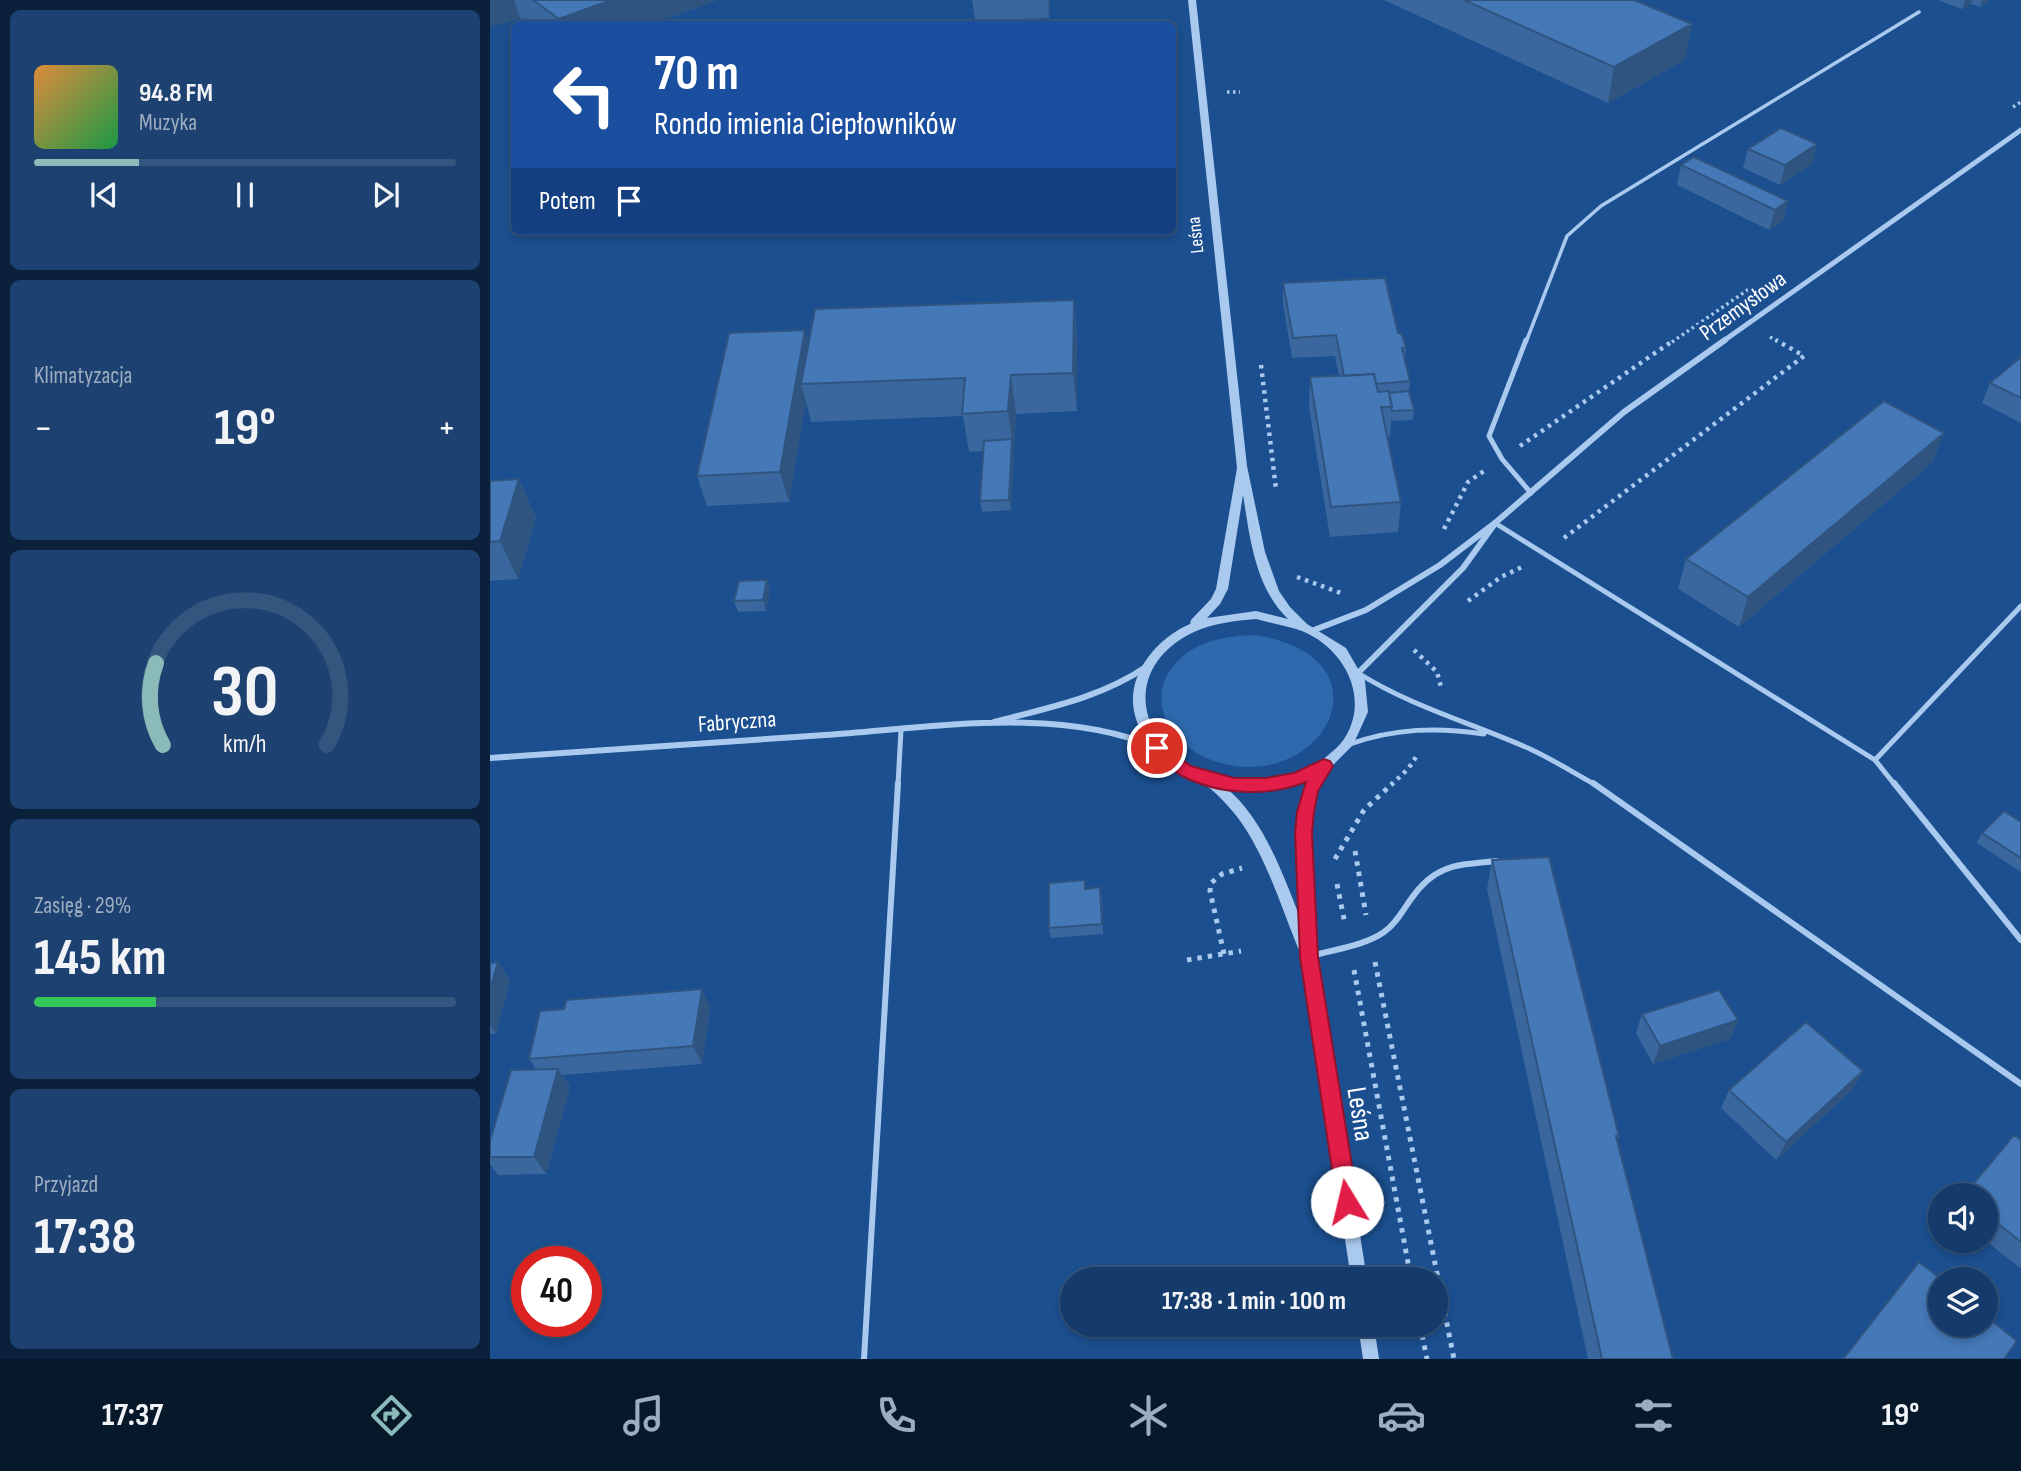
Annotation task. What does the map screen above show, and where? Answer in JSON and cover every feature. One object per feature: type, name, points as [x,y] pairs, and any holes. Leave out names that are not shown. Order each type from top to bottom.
[{"type":"street","name":"Leśna","points":[[1192,0],[1242,466],[1265,578],[1281,606],[1308,627]]},
{"type":"street","name":"Przemysłowa","points":[[1308,627],[1352,617],[1396,593],[1495,523],[1625,412],[2021,130]]},
{"type":"street","name":"Leśna","points":[[1187,630],[1208,612],[1222,589],[1242,466]]},
{"type":"street","name":"Przemysłowa","points":[[1358,673],[1394,633],[1432,603],[1464,571],[1479,552],[1495,523]]},
{"type":"street","points":[[1232,617],[1279,618],[1308,627],[1340,649],[1358,673],[1364,697],[1360,722],[1348,745],[1324,766],[1297,778],[1266,785],[1234,785],[1203,778],[1185,770],[1157,748],[1144,729],[1138,708],[1139,687],[1147,667],[1171,640],[1187,630],[1232,617]]},
{"type":"street","name":"Fabryczna","points":[[987,724],[1093,695],[1135,676],[1147,667]]},
{"type":"street","name":"Fabryczna","points":[[490,758],[987,724],[1077,727],[1124,734],[1157,748]]},
{"type":"street","name":"Leśna","points":[[1324,766],[1310,790],[1305,812],[1309,957],[1357,1267]]},
{"type":"street","name":"Leśna","points":[[1203,778],[1222,790],[1250,827],[1275,876],[1309,957]]},
{"type":"street","points":[[1368,1337],[1371,1359]]},
{"type":"lane","points":[[1531,493],[1502,458],[1489,436],[1567,236],[1601,206],[1919,12]]},
{"type":"lane","points":[[1495,523],[1875,760],[2021,940]]},
{"type":"lane","points":[[1875,760],[2021,606]]},
{"type":"lane","points":[[1358,673],[1406,700],[1530,749],[1605,790],[2021,1084]]},
{"type":"lane","points":[[1348,745],[1376,734],[1413,727],[1494,736]]},
{"type":"lane","points":[[864,1359],[901,730]]},
{"type":"lane","points":[[1309,957],[1370,938],[1389,928],[1426,880],[1438,871],[1499,861]]},
{"type":"path","points":[[1462,606],[1492,583],[1529,564],[1690,445],[1804,356],[1747,324]]},
{"type":"path","points":[[1259,353],[1277,491]]},
{"type":"path","points":[[1292,573],[1346,596]]},
{"type":"path","points":[[1407,643],[1437,672],[1441,691]]},
{"type":"path","points":[[1343,914],[1334,872],[1335,858],[1364,810],[1408,769],[1422,747]]},
{"type":"path","points":[[1354,851],[1454,1359]]},
{"type":"path","points":[[1224,954],[1210,891],[1211,883],[1222,874],[1251,865]]},
{"type":"path","points":[[1187,960],[1241,951]]},
{"type":"path","points":[[1354,974],[1409,1267]]},
{"type":"path","points":[[1422,1337],[1427,1359]]},
{"type":"shaded area","points":[[1255,635],[1299,648],[1324,669],[1333,694],[1329,720],[1312,743],[1286,760],[1253,767],[1214,761],[1196,752],[1181,740],[1170,726],[1163,711],[1162,694],[1166,678],[1176,663],[1200,645],[1223,638]]},
{"type":"building","points":[[533,0],[611,0],[559,19]]},
{"type":"building","points":[[1464,0],[1634,0],[1692,24],[1614,67]]},
{"type":"building","points":[[1781,128],[1817,144],[1785,165],[1748,149]]},
{"type":"building","points":[[1694,157],[1788,201],[1775,210],[1681,165]]},
{"type":"building","points":[[1385,278],[1398,333],[1401,333],[1406,347],[1402,348],[1410,381],[1376,384],[1374,374],[1344,376],[1336,335],[1293,338],[1283,283]]},
{"type":"building","points":[[1074,300],[1073,373],[1011,375],[1008,411],[962,414],[965,378],[801,384],[815,309]]},
{"type":"building","points":[[805,330],[780,472],[697,476],[729,333]]},
{"type":"building","points":[[2021,357],[2021,398],[1990,383]]},
{"type":"building","points":[[1374,374],[1378,392],[1389,391],[1392,407],[1381,407],[1401,502],[1331,507],[1310,377]]},
{"type":"building","points":[[1409,391],[1414,410],[1392,411],[1389,393]]},
{"type":"building","points":[[1884,401],[1944,433],[1748,597],[1686,559]]},
{"type":"building","points":[[1012,439],[1009,500],[980,501],[984,441]]},
{"type":"building","points":[[519,479],[500,541],[490,542],[490,481]]},
{"type":"building","points":[[767,580],[763,600],[734,601],[739,581]]},
{"type":"building","points":[[2004,811],[2021,822],[2021,858],[1982,833]]},
{"type":"building","points":[[1549,857],[1673,1359],[1602,1359],[1492,860]]},
{"type":"building","points":[[1085,880],[1085,889],[1100,887],[1102,924],[1049,928],[1049,883]]},
{"type":"building","points":[[498,962],[490,991],[490,963]]},
{"type":"building","points":[[702,989],[693,1046],[529,1059],[540,1011],[564,1009],[566,1000]]},
{"type":"building","points":[[1719,990],[1738,1020],[1660,1046],[1642,1014]]},
{"type":"building","points":[[1806,1022],[1863,1071],[1786,1142],[1729,1090]]},
{"type":"building","points":[[558,1069],[534,1157],[490,1157],[490,1141],[511,1070]]},
{"type":"building","points":[[2014,1135],[2021,1140],[2021,1242],[1998,1224],[1998,1183],[1974,1183]]},
{"type":"building","points":[[1919,1262],[1928,1269],[1928,1337],[1998,1337],[1998,1326],[2017,1341],[2004,1359],[1843,1359]]},
{"type":"route","points":[[1157,748],[1185,770],[1203,778],[1234,785],[1266,785],[1297,778],[1324,766],[1310,790],[1305,812],[1309,957],[1347,1202]]}]
